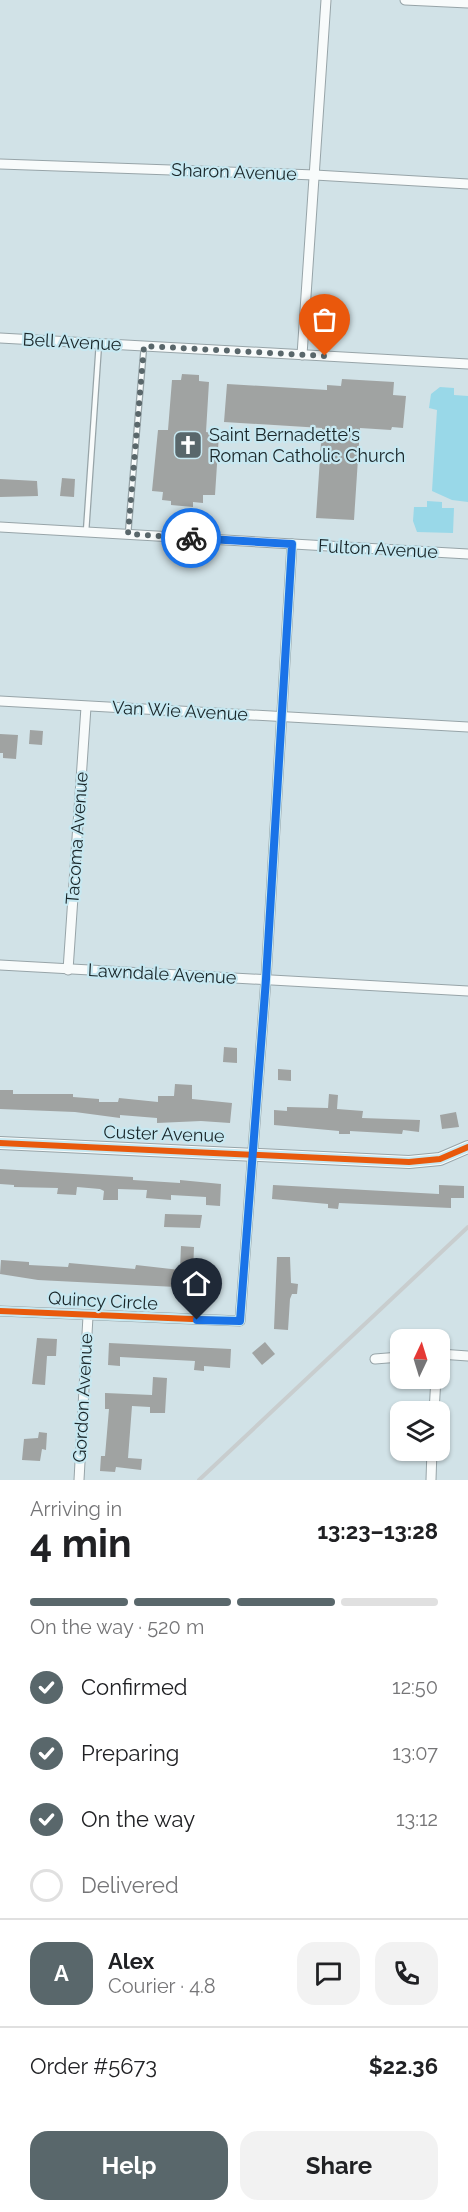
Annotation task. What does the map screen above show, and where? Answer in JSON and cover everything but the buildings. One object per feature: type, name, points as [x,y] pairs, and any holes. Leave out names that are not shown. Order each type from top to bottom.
[{"type":"street","points":[[302,355],[326,0]]},
{"type":"street","points":[[405,0],[468,3]]},
{"type":"street","name":"Sharon Avenue","points":[[0,164],[315,175],[468,184]]},
{"type":"street","name":"Bell Avenue","points":[[0,338],[468,364]]},
{"type":"street","name":"Fulton Avenue","points":[[0,527],[468,554]]},
{"type":"street","points":[[252,1153],[266,979],[292,544]]},
{"type":"street","name":"Van Wie Avenue","points":[[0,701],[468,728]]},
{"type":"street","name":"Tacoma Avenue","points":[[69,970],[86,707]]},
{"type":"street","name":"Lawndale Avenue","points":[[0,965],[468,991]]},
{"type":"street","name":"Custer Avenue","points":[[0,1143],[424,1162],[440,1159],[468,1147]]},
{"type":"street","name":"Quincy Circle","points":[[0,1311],[240,1321],[252,1153]]},
{"type":"street","name":"Gordon Avenue","points":[[79,1480],[88,1316]]},
{"type":"street","points":[[450,1355],[468,1356]]},
{"type":"street","points":[[375,1359],[390,1358]]},
{"type":"street","points":[[431,1480],[432,1461]]},
{"type":"lane","points":[[86,532],[99,343]]},
{"type":"lane","points":[[128,534],[144,346]]},
{"type":"shaded area","points":[[440,387],[454,388],[454,395],[468,396],[468,502],[452,500],[432,491],[437,410],[429,408],[431,394]]},
{"type":"shaded area","points":[[427,501],[442,502],[442,508],[454,508],[453,533],[417,532],[413,521],[414,507],[427,507]]},
{"type":"railway","points":[[199,1480],[468,1227]]},
{"type":"cycle path","points":[[0,1311],[240,1321],[266,979],[292,544]]},
{"type":"cycle path","points":[[0,1143],[409,1162],[440,1159],[468,1147]]},
{"type":"way so far","points":[[191,538],[128,534],[144,346],[325,356]]},
{"type":"place","name":"Saint Bernadette's Roman Catholic Church","points":[[188,445]]},
{"type":"route","points":[[191,538],[292,544],[266,979],[240,1321],[197,1320]]}]
